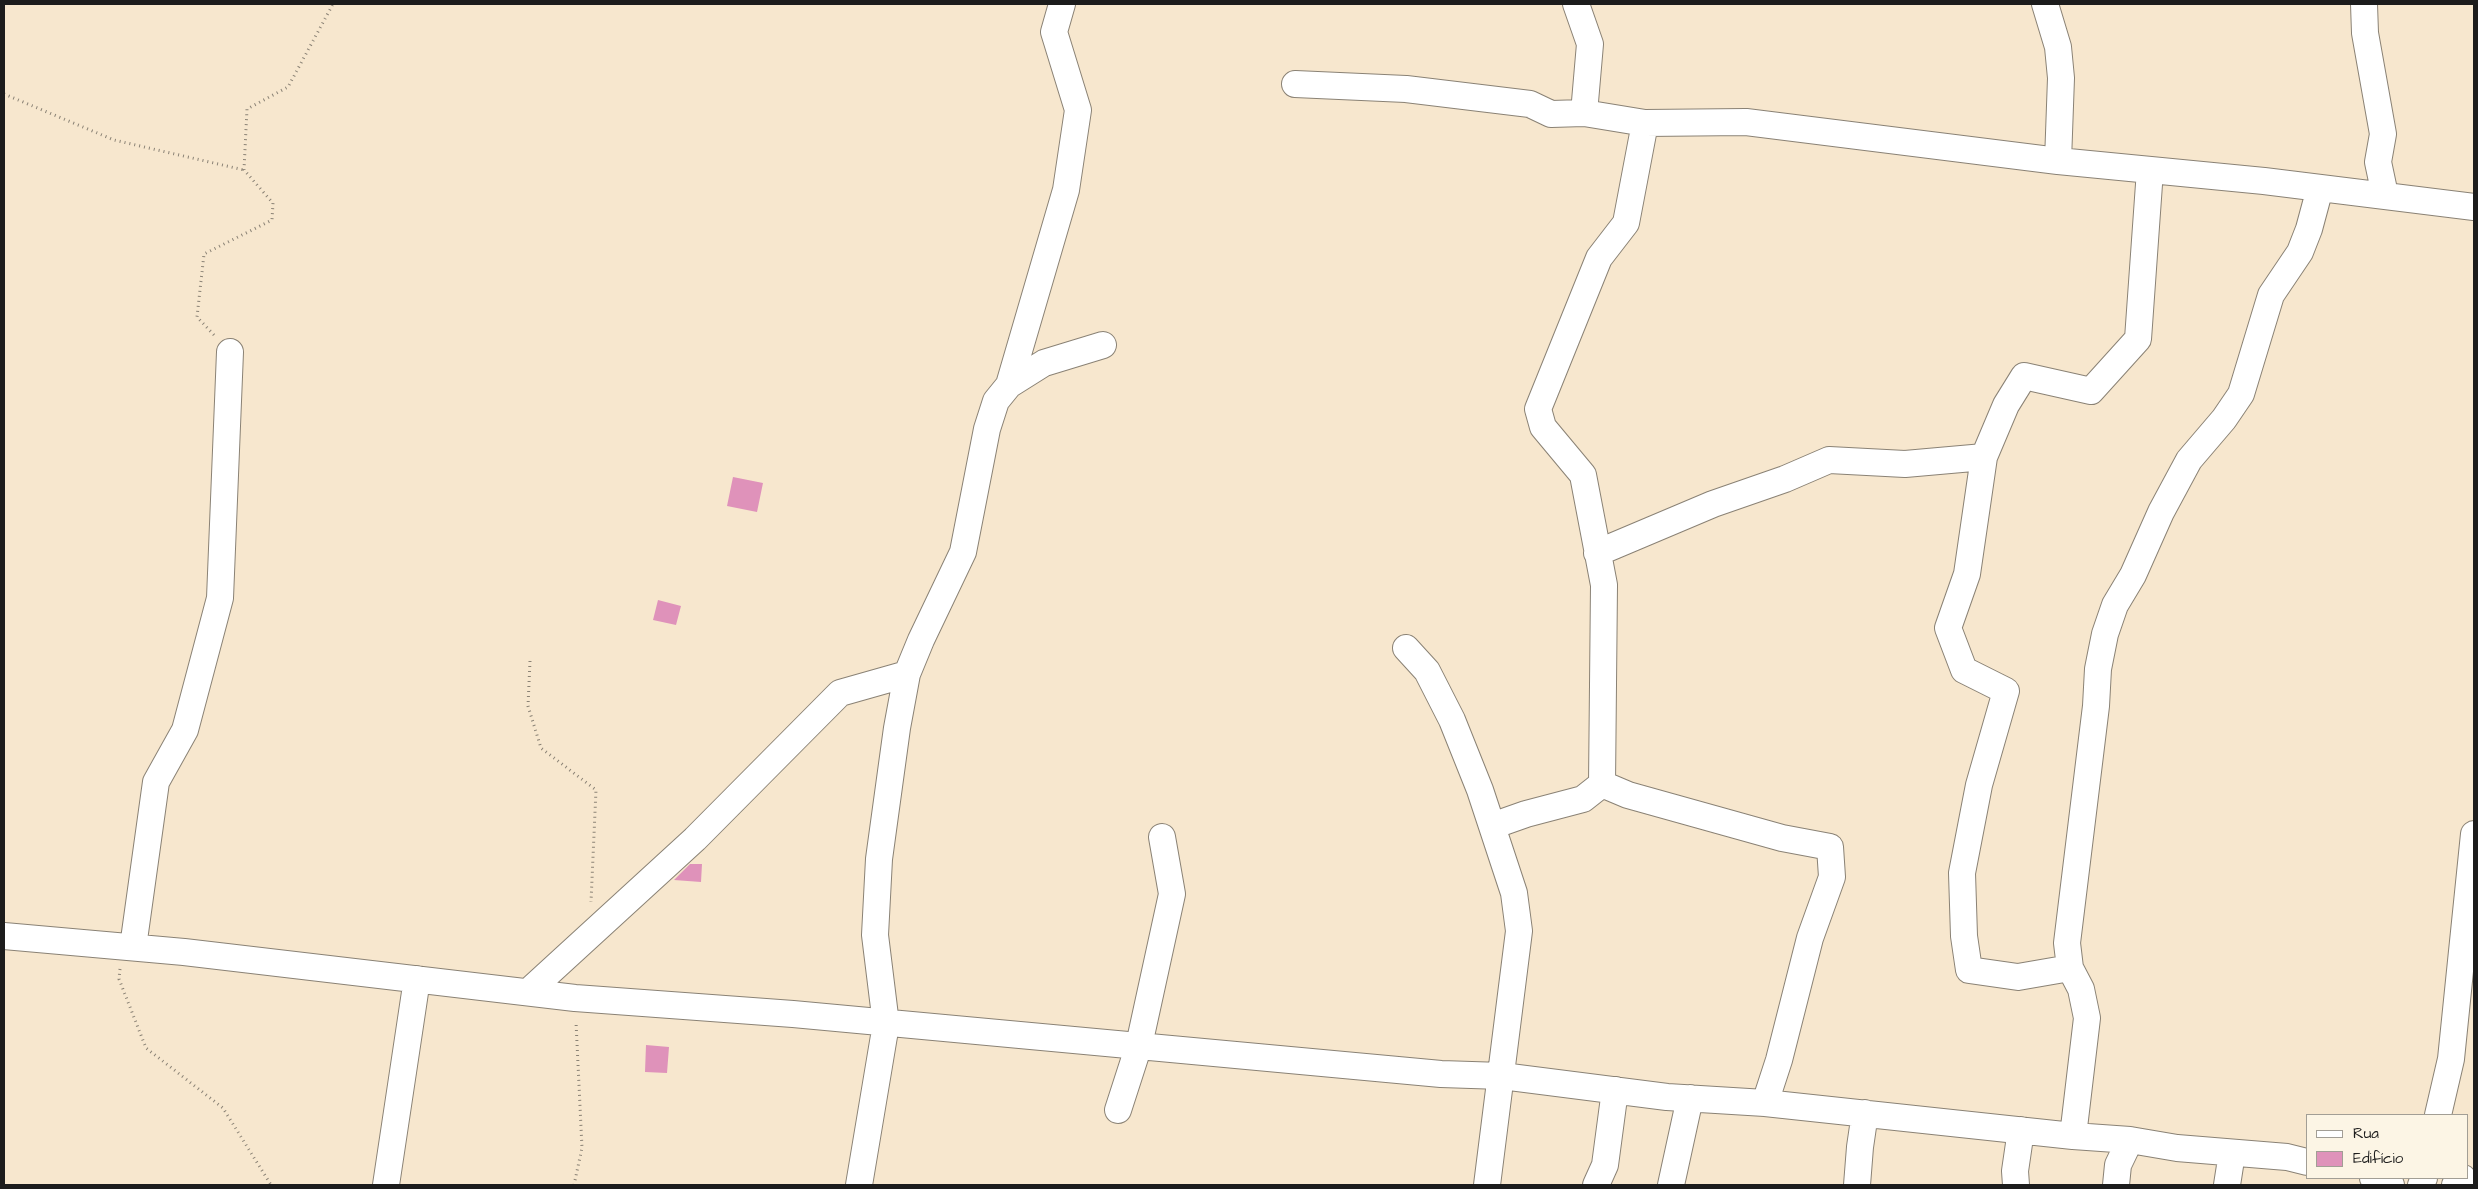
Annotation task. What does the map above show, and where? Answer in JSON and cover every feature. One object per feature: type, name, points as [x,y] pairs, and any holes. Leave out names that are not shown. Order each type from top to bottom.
[{"type":"street","points":[[1009,385],[1066,190],[1078,110],[1054,32],[1062,4]]},
{"type":"street","points":[[1576,4],[1590,44],[1584,113]]},
{"type":"street","points":[[2045,4],[2058,46],[2061,78],[2058,161]]},
{"type":"street","points":[[2364,4],[2365,33],[2382,134],[2378,162],[2385,195]]},
{"type":"street","points":[[1295,84],[1406,89],[1530,104],[1550,114],[1584,113],[1645,123],[1746,122],[2058,161],[2385,195],[2474,207]]},
{"type":"street","points":[[1602,784],[1604,585],[1583,475],[1544,427],[1538,409],[1599,258],[1626,222],[1645,123]]},
{"type":"street","points":[[2070,968],[2018,977],[1969,970],[1964,936],[1962,873],[1978,785],[2006,690],[1964,670],[1948,628],[1966,574],[1984,457],[2006,406],[2024,376],[2091,391],[2138,339],[2150,170]]},
{"type":"street","points":[[2073,1136],[2087,1018],[2082,989],[2070,968],[2067,943],[2096,706],[2098,669],[2105,634],[2114,605],[2133,576],[2161,512],[2189,460],[2224,419],[2241,394],[2271,295],[2300,252],[2310,229],[2320,188]]},
{"type":"street","points":[[859,1185],[886,1024],[875,935],[879,859],[897,728],[907,674],[963,552],[987,430],[996,400],[1009,385],[1044,363],[1103,345]]},
{"type":"street","points":[[128,947],[156,782],[185,730],[220,598],[230,352]]},
{"type":"street","points":[[1597,552],[1713,504],[1785,479],[1829,460],[1905,464],[1984,457]]},
{"type":"street","points":[[1406,648],[1427,670],[1452,720],[1492,826],[1514,893],[1519,931],[1487,1185]]},
{"type":"street","points":[[529,991],[694,839],[840,693],[907,674]]},
{"type":"street","points":[[1492,826],[1526,814],[1583,799],[1602,784]]},
{"type":"street","points":[[1602,784],[1628,795],[1782,838],[1830,847],[1832,877],[1810,938],[1779,1060],[1765,1103]]},
{"type":"street","points":[[2438,1114],[2451,1059],[2474,834]]},
{"type":"street","points":[[1118,1110],[1139,1045],[1172,894],[1162,837]]},
{"type":"street","points":[[4,936],[128,947],[529,991],[575,998],[1139,1045],[1440,1074],[1502,1076],[1690,1098],[1765,1103],[2073,1136],[2130,1140],[2177,1148],[2287,1157],[2306,1162]]},
{"type":"street","points":[[386,1185],[417,979]]},
{"type":"street","points":[[1596,1185],[1605,1165],[1615,1090]]},
{"type":"street","points":[[1671,1185],[1690,1098]]},
{"type":"street","points":[[1857,1185],[1865,1114]]},
{"type":"street","points":[[2016,1185],[2015,1171],[2022,1130]]},
{"type":"street","points":[[2116,1185],[2118,1165],[2130,1140]]},
{"type":"street","points":[[2227,1185],[2232,1153]]},
{"type":"street","points":[[2376,1179],[2391,1185]]},
{"type":"path","points":[[244,170],[247,109],[288,87],[333,4]]},
{"type":"path","points":[[4,94],[114,140],[244,170],[273,203],[272,220],[204,254],[198,317],[230,352]]},
{"type":"path","points":[[530,661],[528,706],[541,748],[596,790],[594,864],[588,937]]},
{"type":"path","points":[[128,947],[119,979],[146,1048],[223,1108],[271,1185]]},
{"type":"path","points":[[574,1185],[582,1148],[575,998]]},
{"type":"building","points":[[733,477],[763,483],[757,512],[727,506]]},
{"type":"building","points":[[658,600],[681,606],[676,625],[653,620]]},
{"type":"building","points":[[690,864],[702,864],[701,882],[674,880]]},
{"type":"building","points":[[646,1045],[669,1047],[667,1073],[645,1072]]}]
